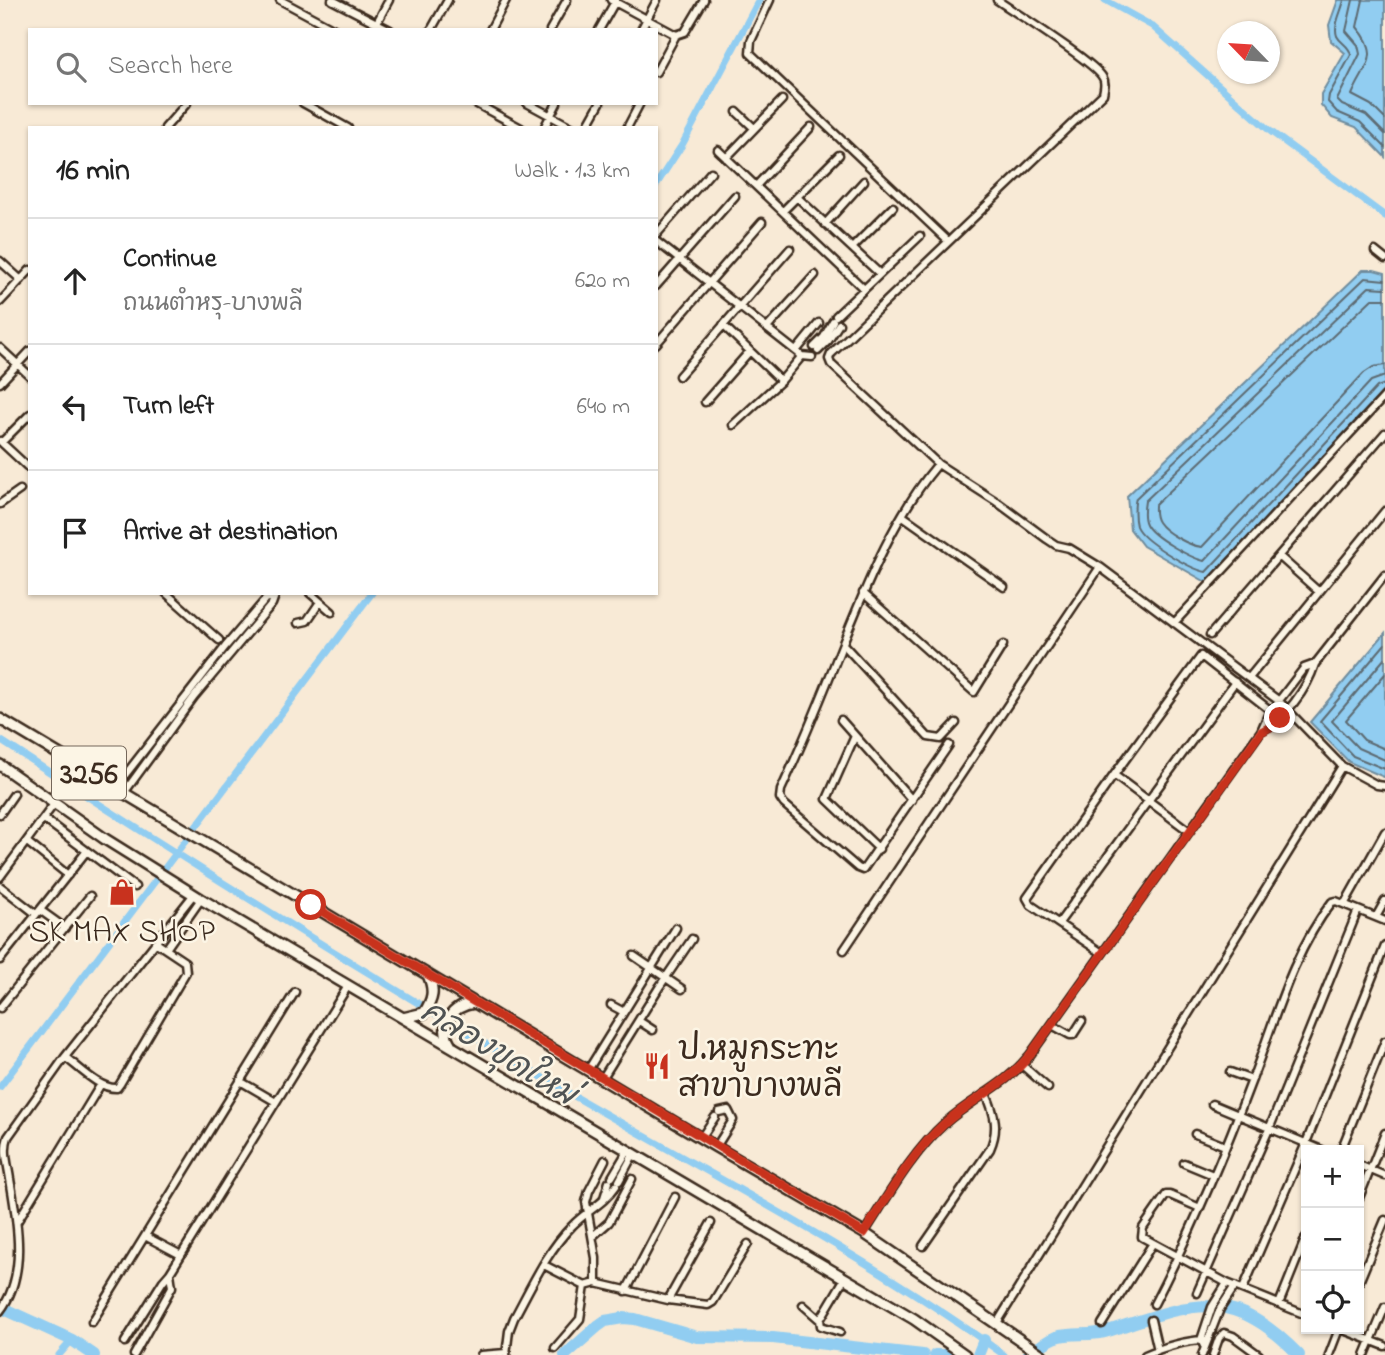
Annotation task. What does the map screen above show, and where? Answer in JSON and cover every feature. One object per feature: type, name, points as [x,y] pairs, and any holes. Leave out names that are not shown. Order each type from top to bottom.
[{"type":"main road","name":"3256","points":[[0,719],[864,1233],[1042,1355]]},
{"type":"main road","name":"3256","points":[[0,765],[54,804],[197,897],[914,1319],[965,1355]]},
{"type":"main road","points":[[403,1017],[424,1013],[431,1003],[432,985],[428,975]]},
{"type":"main road","points":[[452,1046],[446,1038],[448,1020],[456,1009],[474,1003]]},
{"type":"street","points":[[280,0],[332,28]]},
{"type":"street","points":[[332,0],[374,26],[389,0]]},
{"type":"street","points":[[432,28],[448,0]]},
{"type":"street","points":[[491,28],[506,0]]},
{"type":"street","points":[[552,28],[567,0]]},
{"type":"street","points":[[642,28],[657,0]]},
{"type":"street","points":[[658,68],[676,35],[685,32],[704,0]]},
{"type":"street","points":[[770,0],[751,41],[750,53],[948,241]]},
{"type":"street","points":[[997,0],[1102,75],[1105,84],[1103,94],[831,354],[831,364],[938,464],[997,502],[1047,539],[1081,554],[1100,567],[1279,701],[1342,766],[1377,785],[1385,786]]},
{"type":"street","points":[[600,28],[614,1],[676,35]]},
{"type":"street","points":[[726,158],[782,100]]},
{"type":"street","points":[[167,126],[185,105]]},
{"type":"street","points":[[307,105],[344,126]]},
{"type":"street","points":[[479,105],[517,126]]},
{"type":"street","points":[[531,105],[569,126]]},
{"type":"street","points":[[545,126],[556,105]]},
{"type":"street","points":[[587,126],[599,105]]},
{"type":"street","points":[[628,126],[639,105]]},
{"type":"street","points":[[737,112],[754,128]]},
{"type":"street","points":[[756,186],[811,127]]},
{"type":"street","points":[[718,150],[864,289]]},
{"type":"street","points":[[783,211],[839,155]]},
{"type":"street","points":[[658,233],[711,172]]},
{"type":"street","points":[[825,223],[864,181]]},
{"type":"street","points":[[658,284],[735,196]]},
{"type":"street","points":[[797,197],[880,274]]},
{"type":"street","points":[[852,248],[893,207]]},
{"type":"street","points":[[658,342],[762,222]]},
{"type":"street","points":[[733,425],[826,339],[844,309],[920,236]]},
{"type":"street","points":[[658,242],[768,327],[808,353]]},
{"type":"street","points":[[679,376],[790,249]]},
{"type":"street","points":[[1375,251],[1385,259]]},
{"type":"street","points":[[0,261],[21,280]]},
{"type":"street","points":[[0,302],[28,272]]},
{"type":"street","points":[[768,327],[815,275]]},
{"type":"street","points":[[808,353],[819,323]]},
{"type":"street","points":[[723,325],[780,381]]},
{"type":"street","points":[[826,339],[839,347]]},
{"type":"street","points":[[0,348],[28,374]]},
{"type":"street","points":[[705,401],[750,352]]},
{"type":"street","points":[[0,383],[28,353]]},
{"type":"street","points":[[1174,623],[1385,396]]},
{"type":"street","points":[[28,416],[1,442],[28,467]]},
{"type":"street","points":[[1210,635],[1385,433]]},
{"type":"street","points":[[938,464],[886,544],[863,593],[780,798],[861,869],[867,868],[948,745]]},
{"type":"street","points":[[0,504],[20,490]]},
{"type":"street","points":[[1250,678],[1385,511]]},
{"type":"street","points":[[903,516],[1004,587]]},
{"type":"street","points":[[1280,557],[1318,592]]},
{"type":"street","points":[[844,950],[1100,567]]},
{"type":"street","points":[[1261,732],[1272,726],[1288,709],[1310,679],[1315,664],[1385,575]]},
{"type":"street","points":[[863,593],[974,692],[1003,645]]},
{"type":"street","points":[[168,595],[219,640]]},
{"type":"street","points":[[312,595],[332,612]]},
{"type":"street","points":[[119,791],[225,647],[270,597]]},
{"type":"street","points":[[298,623],[307,621],[320,602]]},
{"type":"street","points":[[843,644],[928,737],[941,738],[956,723]]},
{"type":"street","points":[[1102,953],[1031,905],[1027,898],[1201,656],[1280,718]]},
{"type":"street","points":[[864,1233],[934,1134],[959,1111],[1007,1080],[1022,1065],[1261,732],[1271,711],[1304,668],[1315,664]]},
{"type":"street","points":[[1059,923],[1234,682]]},
{"type":"street","points":[[841,720],[912,800]]},
{"type":"street","points":[[855,736],[827,799],[879,849]]},
{"type":"street","points":[[997,1323],[1342,766]]},
{"type":"street","points":[[1114,775],[1189,831]]},
{"type":"street","points":[[0,814],[14,794]]},
{"type":"street","points":[[0,877],[54,804]]},
{"type":"street","points":[[44,819],[135,887]]},
{"type":"street","points":[[1345,903],[1385,832]]},
{"type":"street","points":[[27,842],[68,874]]},
{"type":"street","points":[[0,960],[86,852]]},
{"type":"street","points":[[0,886],[65,928]]},
{"type":"street","points":[[0,1008],[90,896]]},
{"type":"street","points":[[0,1311],[13,1286],[16,1260],[17,1222],[5,1143],[11,1129],[155,942],[197,897]]},
{"type":"street","points":[[166,949],[197,897]]},
{"type":"street","points":[[1376,917],[1385,901]]},
{"type":"street","points":[[1154,1304],[1200,1208],[1288,984],[1317,925],[1332,902],[1345,903],[1385,921]]},
{"type":"street","points":[[1197,1293],[1270,1127],[1358,910]]},
{"type":"street","points":[[588,1070],[677,928]]},
{"type":"street","points":[[602,1079],[692,939]]},
{"type":"street","points":[[65,1057],[101,1084],[117,1088],[186,972],[185,962],[155,942]]},
{"type":"street","points":[[1243,1289],[1306,1143],[1385,946]]},
{"type":"street","points":[[634,956],[682,989]]},
{"type":"street","points":[[125,1342],[348,986]]},
{"type":"street","points":[[92,1322],[295,992]]},
{"type":"street","points":[[611,1005],[624,1012]]},
{"type":"street","points":[[639,1021],[653,1030]]},
{"type":"street","points":[[1052,1025],[1073,1035],[1082,1021]]},
{"type":"street","points":[[1343,1145],[1385,1041]]},
{"type":"street","points":[[1022,1065],[1048,1088]]},
{"type":"street","points":[[1230,1072],[1252,1080]]},
{"type":"street","points":[[240,1081],[276,1102]]},
{"type":"street","points":[[17,1222],[101,1084]]},
{"type":"street","points":[[923,1246],[994,1140],[994,1110],[986,1094]]},
{"type":"street","points":[[1212,1104],[1311,1145]]},
{"type":"street","points":[[701,1138],[717,1115],[728,1111],[733,1120],[716,1147]]},
{"type":"street","points":[[1364,1185],[1385,1133]]},
{"type":"street","points":[[1195,1134],[1225,1146]]},
{"type":"street","points":[[481,1355],[506,1354],[514,1318],[558,1242],[573,1224],[603,1200],[631,1152]]},
{"type":"street","points":[[596,1283],[593,1236],[586,1202],[605,1160]]},
{"type":"street","points":[[1184,1163],[1213,1175]]},
{"type":"street","points":[[1364,1167],[1385,1176]]},
{"type":"street","points":[[593,1236],[609,1222],[632,1180]]},
{"type":"street","points":[[1200,1208],[1166,1195],[1141,1232],[1144,1240],[1231,1285],[1301,1313]]},
{"type":"street","points":[[626,1291],[675,1198]]},
{"type":"street","points":[[1364,1271],[1385,1220]]},
{"type":"street","points":[[668,1300],[712,1223]]},
{"type":"street","points":[[145,1236],[181,1255]]},
{"type":"street","points":[[1102,1324],[1153,1243]]},
{"type":"street","points":[[544,1265],[585,1286],[596,1283],[703,1306],[713,1302],[748,1244]]},
{"type":"street","points":[[1279,1304],[1301,1249]]},
{"type":"street","points":[[134,1355],[172,1287],[170,1273]]},
{"type":"street","points":[[820,1320],[845,1278]]},
{"type":"street","points":[[1202,1355],[1212,1307],[1222,1291],[1231,1285]]},
{"type":"street","points":[[1205,1342],[1230,1293],[1231,1285]]},
{"type":"street","points":[[555,1348],[580,1319],[585,1286]]},
{"type":"street","points":[[803,1305],[820,1320],[821,1326],[840,1332]]},
{"type":"street","points":[[1365,1355],[1385,1307]]},
{"type":"street","points":[[1151,1320],[1158,1350]]},
{"type":"street","points":[[1213,1355],[1219,1338],[1224,1333],[1233,1336],[1259,1355]]},
{"type":"street","points":[[1329,1355],[1338,1334]]},
{"type":"street","points":[[1354,1334],[1385,1346]]},
{"type":"street","points":[[1145,1355],[1176,1343],[1205,1342]]},
{"type":"water","points":[[1338,0],[1385,0],[1385,157],[1356,127],[1332,118],[1321,105],[1321,94],[1345,53],[1331,41],[1329,25]]},
{"type":"water","points":[[1363,270],[1385,273],[1385,389],[1206,582],[1143,546],[1130,529],[1127,496]]},
{"type":"water","points":[[1385,633],[1384,777],[1349,762],[1310,722]]},
{"type":"waterway","points":[[658,182],[682,145],[759,0]]},
{"type":"waterway","points":[[1105,0],[1152,26],[1270,131],[1385,216]]},
{"type":"waterway","points":[[0,1087],[370,595]]},
{"type":"waterway","name":"คลองขุดใหม่","points":[[0,740],[331,950],[533,1072],[890,1278],[1004,1355]]},
{"type":"waterway","points":[[1028,1355],[1056,1337],[1102,1333],[1163,1313],[1209,1306],[1230,1309],[1252,1318],[1274,1332],[1299,1355]]},
{"type":"waterway","points":[[0,1307],[72,1340],[94,1355]]},
{"type":"waterway","points":[[565,1355],[605,1321],[623,1318],[697,1337],[773,1338],[923,1355]]},
{"type":"waterway","points":[[59,1355],[72,1340]]},
{"type":"waterway","points":[[978,1355],[984,1340]]},
{"type":"waterway","points":[[935,1355],[950,1355]]},
{"type":"place","name":"SK MAX SHOP","points":[[122,892]]},
{"type":"place","name":"ป.หมูกระทะ สาขาบางพลี","points":[[657,1066]]},
{"type":"route","points":[[311,905],[864,1233],[889,1193],[934,1134],[959,1111],[1007,1080],[1030,1055],[1261,732],[1280,718]]}]
